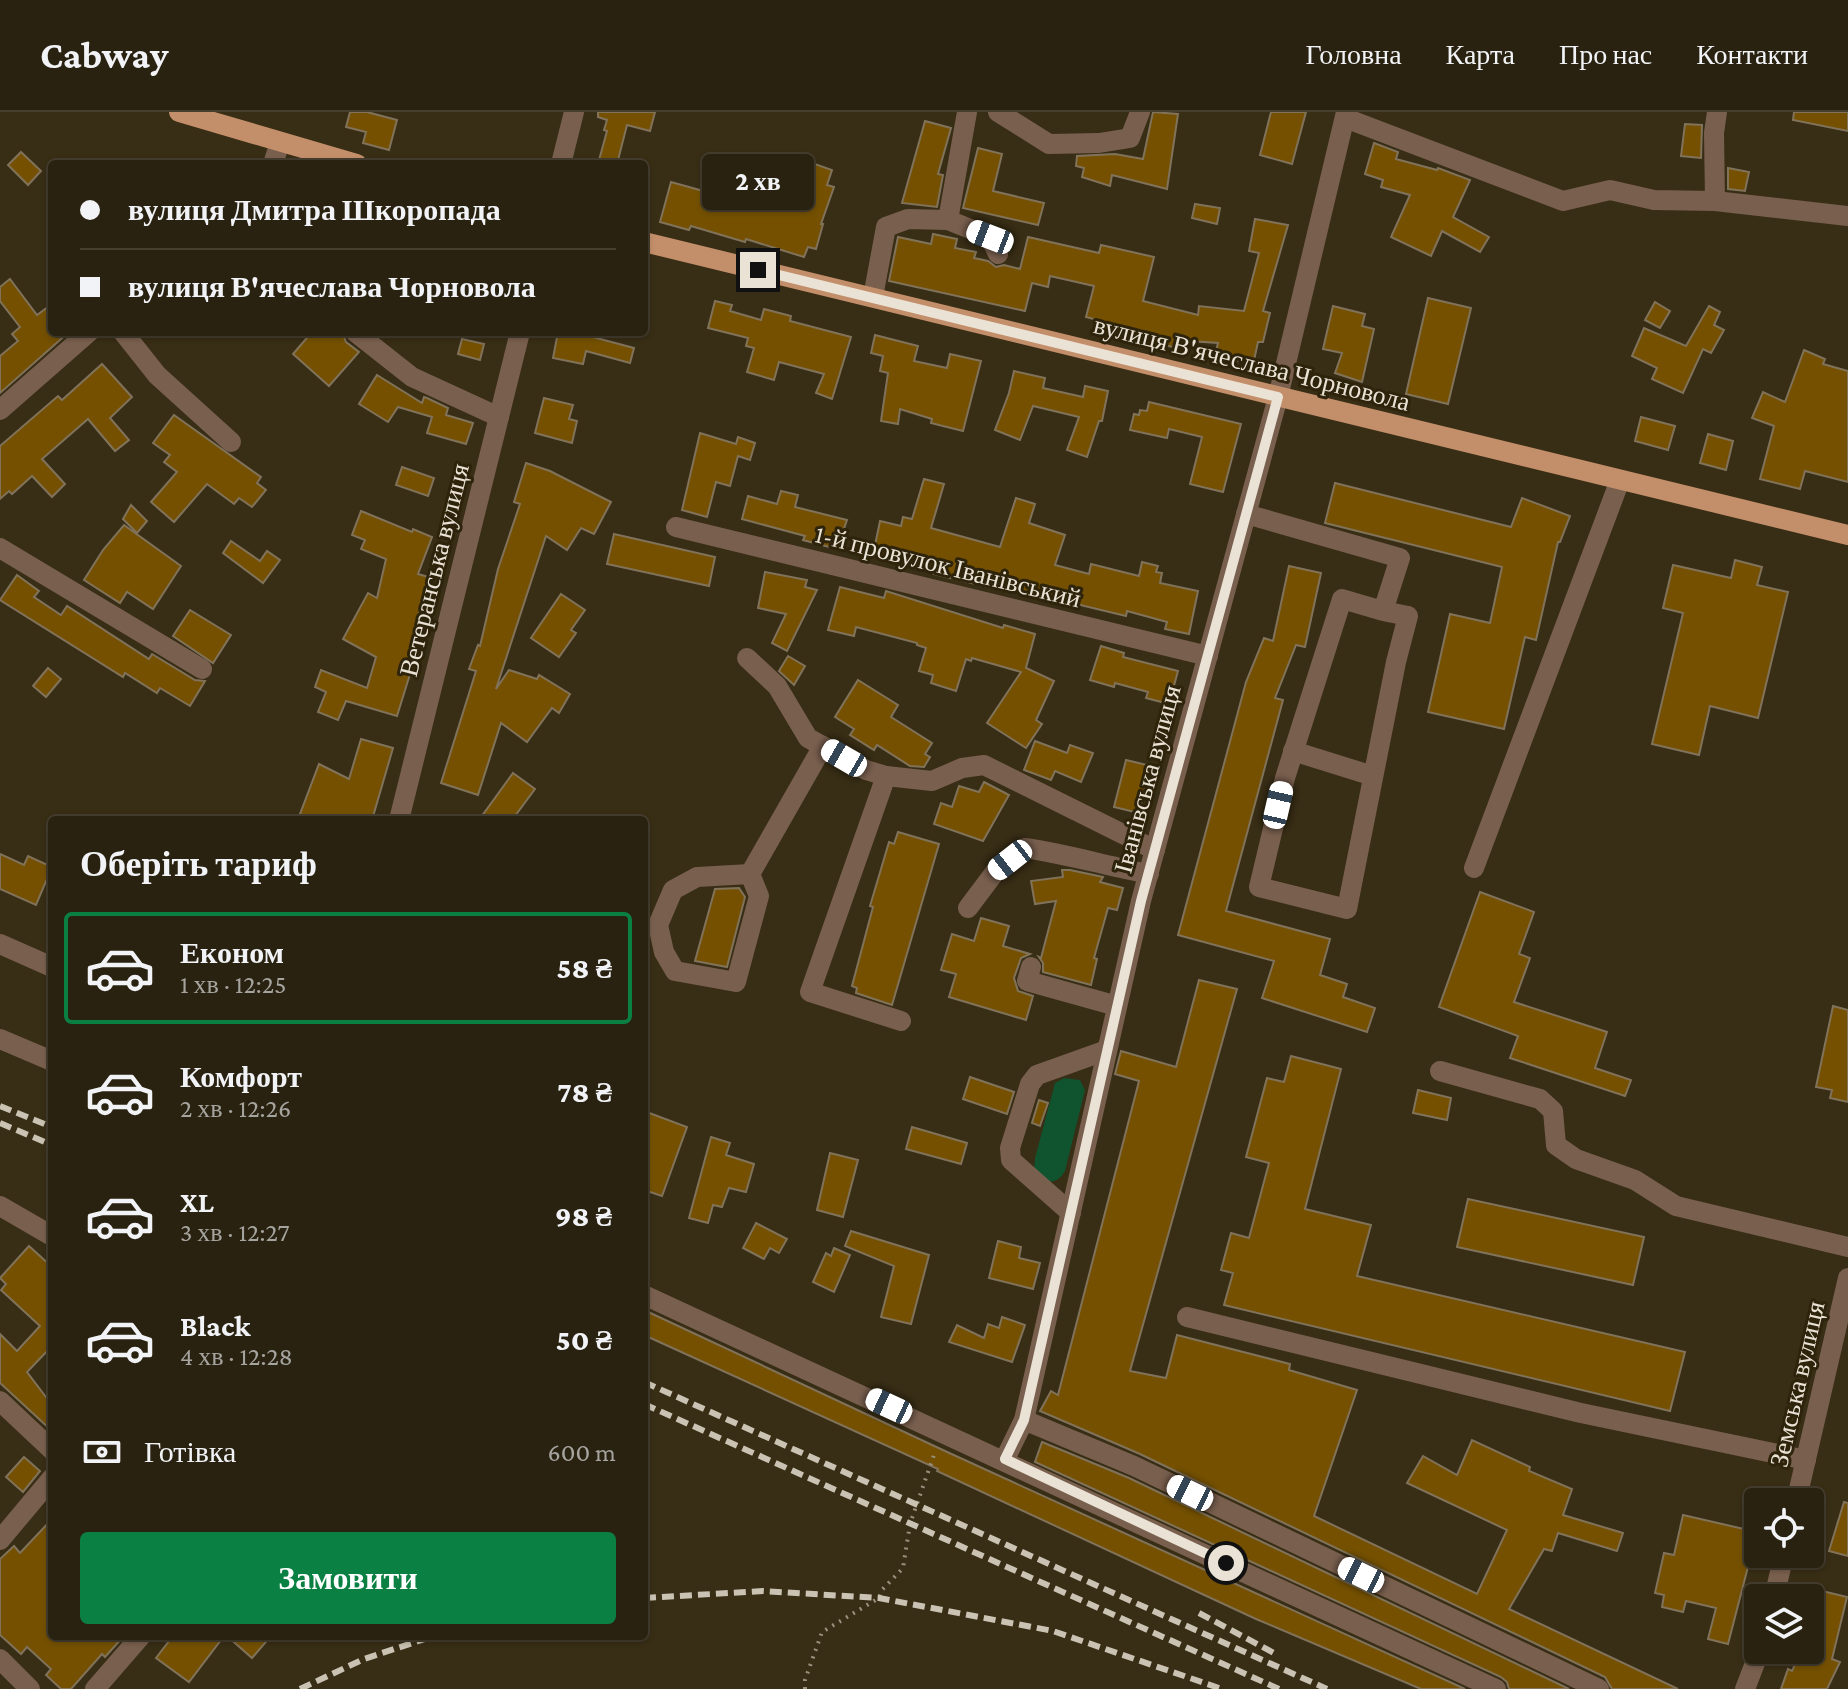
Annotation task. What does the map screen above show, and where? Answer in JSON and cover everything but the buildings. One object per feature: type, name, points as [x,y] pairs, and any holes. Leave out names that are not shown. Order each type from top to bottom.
[{"type":"main road","points":[[179,112],[343,160]]},
{"type":"main road","name":"вулиця В'ячеслава Чорновола","points":[[648,243],[1848,535]]},
{"type":"street","points":[[562,160],[574,112]]},
{"type":"street","points":[[948,220],[967,112]]},
{"type":"street","points":[[998,112],[1049,144],[1099,143],[1130,138],[1140,112]]},
{"type":"street","points":[[1715,201],[1714,133],[1717,112]]},
{"type":"street","points":[[1346,115],[1563,201],[1610,190],[1654,200],[1715,201],[1848,216]]},
{"type":"street","name":"Іванівська вулиця","points":[[1005,1459],[1024,1420],[1149,874],[1278,397],[1346,115]]},
{"type":"street","points":[[274,160],[280,142]]},
{"type":"street","points":[[873,297],[886,227],[908,219],[948,220],[990,237],[998,254]]},
{"type":"street","points":[[0,410],[84,336]]},
{"type":"street","points":[[126,336],[157,375],[231,442]]},
{"type":"street","points":[[360,336],[412,377],[499,417]]},
{"type":"street","name":"Ветеранська вулиця","points":[[400,816],[519,336]]},
{"type":"street","points":[[1474,868],[1620,480]]},
{"type":"street","points":[[1246,514],[1400,558],[1383,611]]},
{"type":"street","name":"1-й провулок Іванівський","points":[[676,527],[1208,656]]},
{"type":"street","points":[[0,548],[202,669]]},
{"type":"street","points":[[1342,599],[1383,611],[1408,616],[1347,909],[1259,887],[1293,751],[1342,599]]},
{"type":"street","points":[[747,658],[777,686],[808,738],[866,770],[886,776],[932,781],[962,768],[984,765],[1155,850]]},
{"type":"street","points":[[750,874],[823,746]]},
{"type":"street","points":[[1293,751],[1373,776]]},
{"type":"street","points":[[886,776],[810,992],[901,1021]]},
{"type":"street","points":[[968,908],[995,872],[1025,848],[1070,854],[1103,865],[1149,874]]},
{"type":"street","points":[[750,874],[759,896],[736,982],[675,971],[664,952],[658,925],[673,890],[697,877],[750,874]]},
{"type":"street","points":[[0,944],[48,965]]},
{"type":"street","points":[[1031,967],[1027,981],[1117,1006]]},
{"type":"street","points":[[0,1039],[48,1059]]},
{"type":"street","points":[[1071,1213],[1019,1169],[1011,1160],[1010,1148],[1030,1084],[1037,1075],[1107,1050]]},
{"type":"street","points":[[1440,1071],[1540,1099],[1553,1111],[1556,1145],[1576,1159],[1635,1180],[1676,1206],[1848,1247]]},
{"type":"street","points":[[0,1206],[48,1234]]},
{"type":"street","name":"Земська вулиця","points":[[1799,1488],[1847,1283]]},
{"type":"street","points":[[648,1297],[1005,1459],[1496,1689]]},
{"type":"street","points":[[1187,1317],[1581,1413],[1806,1460]]},
{"type":"street","points":[[0,1401],[48,1446]]},
{"type":"street","points":[[1024,1420],[1134,1466],[1599,1689]]},
{"type":"street","points":[[0,1540],[48,1483]]},
{"type":"street","points":[[95,1689],[138,1640]]},
{"type":"street","points":[[0,1659],[30,1689]]},
{"type":"street","points":[[1745,1689],[1755,1664]]},
{"type":"path","points":[[805,1689],[805,1680],[822,1632],[879,1598],[882,1590],[903,1568],[910,1524],[943,1431]]},
{"type":"green space","points":[[1064,1078],[1080,1080],[1085,1090],[1065,1171],[1051,1182],[1034,1173],[1035,1158],[1055,1083]]},
{"type":"railway","points":[[0,1106],[48,1125]]},
{"type":"railway","points":[[0,1123],[48,1143]]},
{"type":"railway","points":[[648,1384],[1327,1689]]},
{"type":"railway","points":[[648,1406],[1279,1689]]},
{"type":"railway","points":[[648,1598],[763,1591],[879,1598],[1053,1631],[1222,1689]]},
{"type":"railway","points":[[1199,1613],[1274,1653]]},
{"type":"railway","points":[[300,1689],[364,1659],[422,1640]]},
{"type":"route","points":[[758,270],[1278,397],[1141,901],[1024,1420],[1005,1459],[1226,1563]]}]
